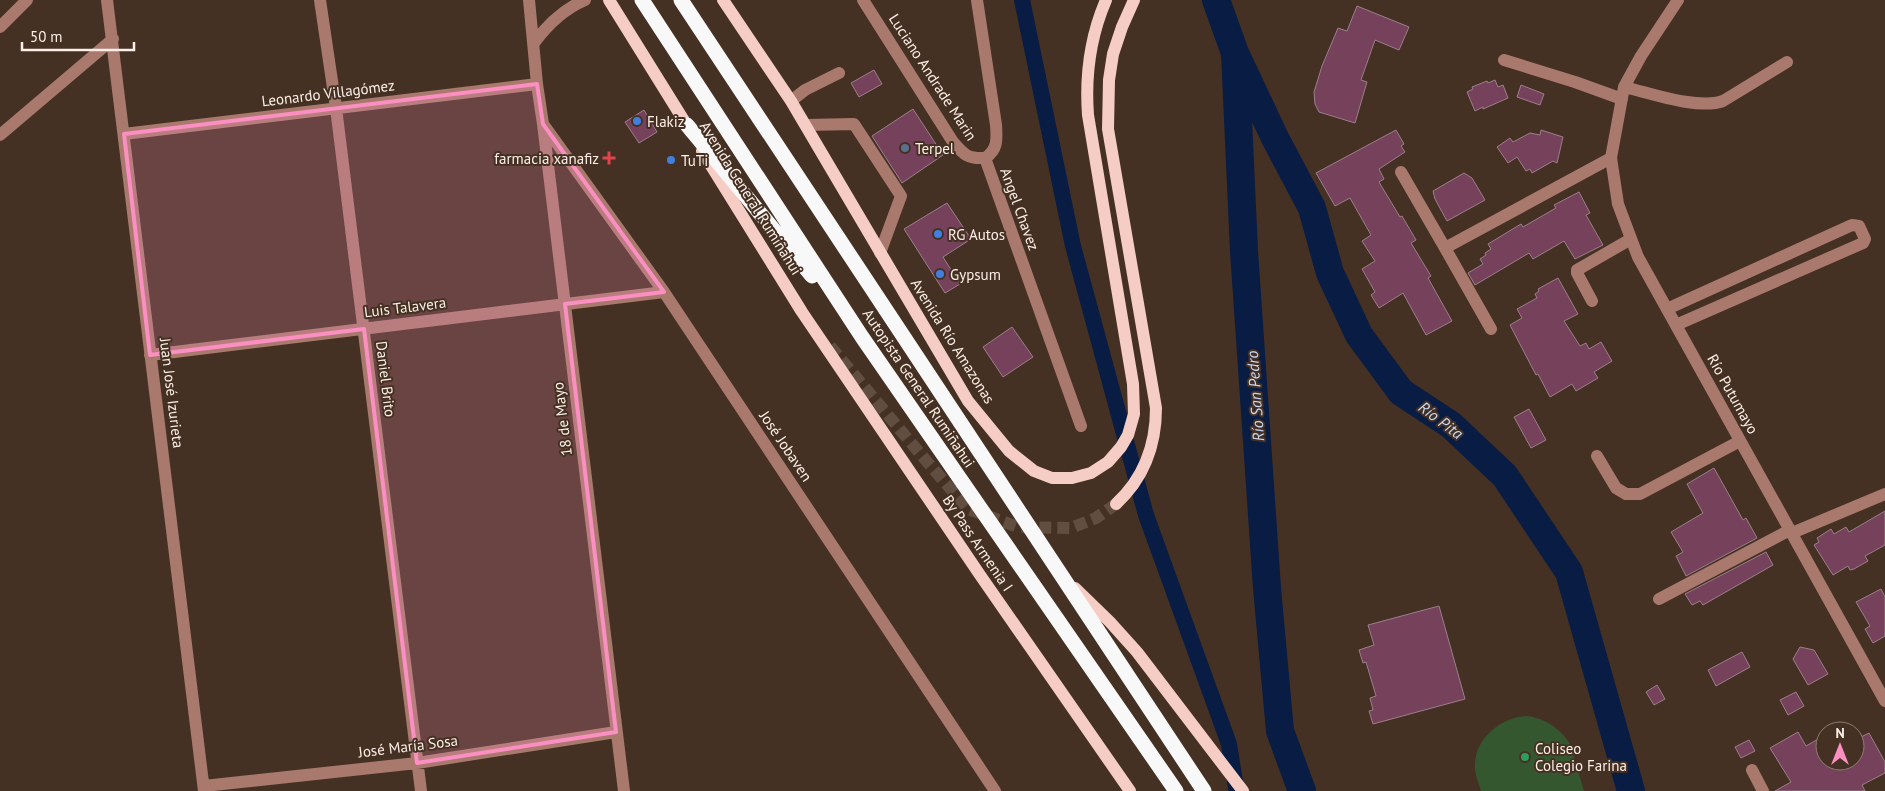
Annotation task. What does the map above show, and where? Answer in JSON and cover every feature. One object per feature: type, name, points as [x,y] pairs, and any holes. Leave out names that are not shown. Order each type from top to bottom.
[{"type":"highway","name":"Autopista General Rumiñahui","points":[[642,0],[862,338],[1176,791]]},
{"type":"highway","name":"Autopista General Rumiñahui","points":[[680,0],[1201,787]]},
{"type":"highway","points":[[687,125],[862,338]]},
{"type":"main road","name":"Avenida General Rumiñahui","points":[[609,0],[802,312]]},
{"type":"main road","name":"Avenida Río Amazonas","points":[[727,2],[806,125],[968,401],[1010,451],[1026,466],[1052,478],[1072,478],[1091,473],[1108,462],[1128,435],[1134,414],[1133,384],[1088,115],[1086,90],[1092,41],[1106,0]]},
{"type":"main road","points":[[1116,504],[1132,487],[1143,470],[1154,441],[1156,408],[1108,129],[1109,80],[1113,54],[1134,0]]},
{"type":"main road","points":[[802,312],[814,326]]},
{"type":"main road","name":"By Pass Armenia I","points":[[802,312],[980,576],[1130,791]]},
{"type":"main road","points":[[1057,571],[1110,622],[1137,652],[1243,791]]},
{"type":"street","points":[[0,27],[27,0]]},
{"type":"street","name":"Juan José Izurieta","points":[[107,0],[204,789]]},
{"type":"street","name":"Daniel Brito","points":[[320,0],[336,108],[421,791]]},
{"type":"street","name":"18 de Mayo","points":[[529,0],[537,84],[624,791]]},
{"type":"street","points":[[534,42],[554,20],[565,11],[585,0]]},
{"type":"street","name":"Luciano Andrade Marin","points":[[863,0],[953,142],[966,155],[972,158],[985,158]]},
{"type":"street","name":"Angel Chavez","points":[[977,0],[996,125],[996,145],[990,155],[985,158],[1081,426]]},
{"type":"street","name":"Río Putumayo","points":[[1678,0],[1641,56],[1623,93],[1611,158],[1618,204],[1638,257],[1885,701]]},
{"type":"street","points":[[0,135],[113,38]]},
{"type":"street","points":[[1504,60],[1575,82],[1623,93],[1696,103],[1723,101],[1787,62]]},
{"type":"street","points":[[791,101],[805,90],[839,73]]},
{"type":"street","name":"Leonardo Villagómez","points":[[124,134],[537,84]]},
{"type":"street","name":"José Jobaven","points":[[543,124],[664,292],[995,791]]},
{"type":"street","points":[[806,125],[854,124],[901,196],[880,254]]},
{"type":"street","points":[[1444,248],[1611,158]]},
{"type":"street","points":[[1401,172],[1491,329]]},
{"type":"street","points":[[1667,309],[1852,225],[1858,226],[1864,242],[1676,325]]},
{"type":"street","points":[[1592,301],[1577,270],[1631,239]]},
{"type":"street","points":[[1774,260],[1783,278]]},
{"type":"street","name":"Luis Talavera","points":[[150,355],[664,292]]},
{"type":"street","points":[[1597,456],[1616,488],[1626,494],[1640,494],[1740,441]]},
{"type":"street","points":[[1659,599],[1791,531],[1885,494]]},
{"type":"street","name":"José María Sosa","points":[[204,789],[417,763],[616,732]]},
{"type":"street","points":[[1752,770],[1763,791]]},
{"type":"highlighted area","points":[[537,84],[543,124],[664,292],[565,304],[616,732],[417,763],[364,329],[150,355],[124,134]]},
{"type":"green space","name":"Coliseo Colegio Farina","points":[[1526,716],[1546,722],[1566,738],[1570,744],[1584,791],[1481,791],[1475,767],[1476,754],[1480,745],[1485,737],[1499,725]]},
{"type":"building","points":[[1357,6],[1409,27],[1399,50],[1375,40],[1361,80],[1367,82],[1355,123],[1319,112],[1315,104],[1314,92],[1322,66],[1338,28],[1347,31]]},
{"type":"building","points":[[874,70],[882,84],[859,97],[851,83]]},
{"type":"building","points":[[1495,80],[1498,87],[1503,85],[1508,98],[1475,111],[1467,92],[1473,89],[1472,87]]},
{"type":"building","points":[[1521,85],[1544,94],[1540,105],[1517,97]]},
{"type":"building","name":"Terpel","points":[[913,109],[943,155],[902,183],[872,136]]},
{"type":"building","points":[[644,110],[657,132],[639,143],[625,122]]},
{"type":"building","points":[[1396,130],[1404,144],[1401,146],[1405,152],[1379,169],[1384,179],[1379,182],[1416,240],[1411,243],[1431,276],[1428,278],[1452,321],[1426,335],[1403,293],[1379,308],[1371,295],[1375,292],[1362,269],[1375,261],[1362,241],[1371,235],[1350,198],[1335,206],[1316,173]]},
{"type":"building","points":[[1541,130],[1563,137],[1557,163],[1553,161],[1532,173],[1530,169],[1526,171],[1517,157],[1508,163],[1497,147],[1510,138],[1513,142],[1530,133],[1540,135]]},
{"type":"building","points":[[1464,173],[1472,178],[1485,200],[1447,221],[1435,199],[1433,191]]},
{"type":"building","points":[[1579,192],[1590,213],[1586,215],[1603,245],[1575,259],[1564,241],[1533,259],[1529,253],[1475,285],[1468,273],[1483,264],[1480,259],[1491,249],[1488,244],[1521,224],[1523,227],[1556,208],[1554,205]]},
{"type":"building","name":"RG Autos","points":[[947,203],[971,239],[943,257],[960,284],[945,293],[904,229]]},
{"type":"building","points":[[1558,278],[1578,314],[1564,321],[1580,346],[1586,343],[1589,349],[1601,342],[1612,361],[1594,372],[1598,378],[1576,391],[1572,384],[1550,397],[1538,374],[1536,375],[1510,325],[1522,318],[1517,309],[1537,298],[1535,294],[1539,291],[1538,289]]},
{"type":"building","points":[[1012,327],[1033,357],[1003,377],[983,347]]},
{"type":"building","points":[[1529,409],[1546,440],[1531,448],[1514,417]]},
{"type":"building","points":[[1714,468],[1743,520],[1746,518],[1757,538],[1686,576],[1676,556],[1683,552],[1671,532],[1703,513],[1687,484]]},
{"type":"building","points":[[1885,511],[1885,545],[1865,556],[1868,561],[1850,570],[1848,566],[1833,575],[1814,545],[1819,542],[1817,538],[1831,529],[1834,534],[1846,527],[1849,532]]},
{"type":"building","points":[[1766,552],[1773,565],[1703,605],[1700,601],[1692,605],[1685,594]]},
{"type":"building","points":[[1881,589],[1885,597],[1885,636],[1873,643],[1865,629],[1870,626],[1856,602]]},
{"type":"building","points":[[1439,606],[1465,699],[1373,724],[1369,711],[1373,710],[1370,698],[1376,696],[1366,662],[1363,663],[1359,650],[1374,645],[1368,625]]},
{"type":"building","points":[[1800,647],[1814,650],[1828,674],[1808,685],[1793,659]]},
{"type":"building","points":[[1742,652],[1750,667],[1716,686],[1708,670]]},
{"type":"building","points":[[1657,685],[1665,699],[1654,705],[1646,692]]},
{"type":"building","points":[[1796,692],[1804,706],[1788,715],[1780,700]]},
{"type":"building","points":[[1798,732],[1806,746],[1815,741],[1815,771],[1865,771],[1865,735],[1869,733],[1885,762],[1885,773],[1862,785],[1865,791],[1775,791],[1791,782],[1770,748]]},
{"type":"building","points":[[1749,740],[1755,751],[1741,758],[1735,747]]},
{"type":"waterway","points":[[1022,0],[1073,246],[1146,515],[1229,744],[1236,788]]},
{"type":"waterway","name":"Río San Pedro","points":[[1216,0],[1235,53],[1244,251],[1267,588],[1280,731],[1302,791]]},
{"type":"waterway","name":"Río Pita","points":[[1235,53],[1275,138],[1312,208],[1330,273],[1359,335],[1401,392],[1451,425],[1505,476],[1569,572],[1631,791]]},
{"type":"tunnel","points":[[830,346],[968,509],[1018,527],[1071,528],[1096,518],[1116,504]]},
{"type":"place","name":"Flakiz","points":[[637,121]]},
{"type":"place","name":"Terpel","points":[[905,148]]},
{"type":"place","name":"farmacia xanafiz","points":[[609,158]]},
{"type":"place","name":"TuTi","points":[[671,160]]},
{"type":"place","name":"RG Autos","points":[[938,234]]},
{"type":"place","name":"Gypsum","points":[[940,274]]},
{"type":"place","name":"Coliseo Colegio Farina","points":[[1525,757]]}]
